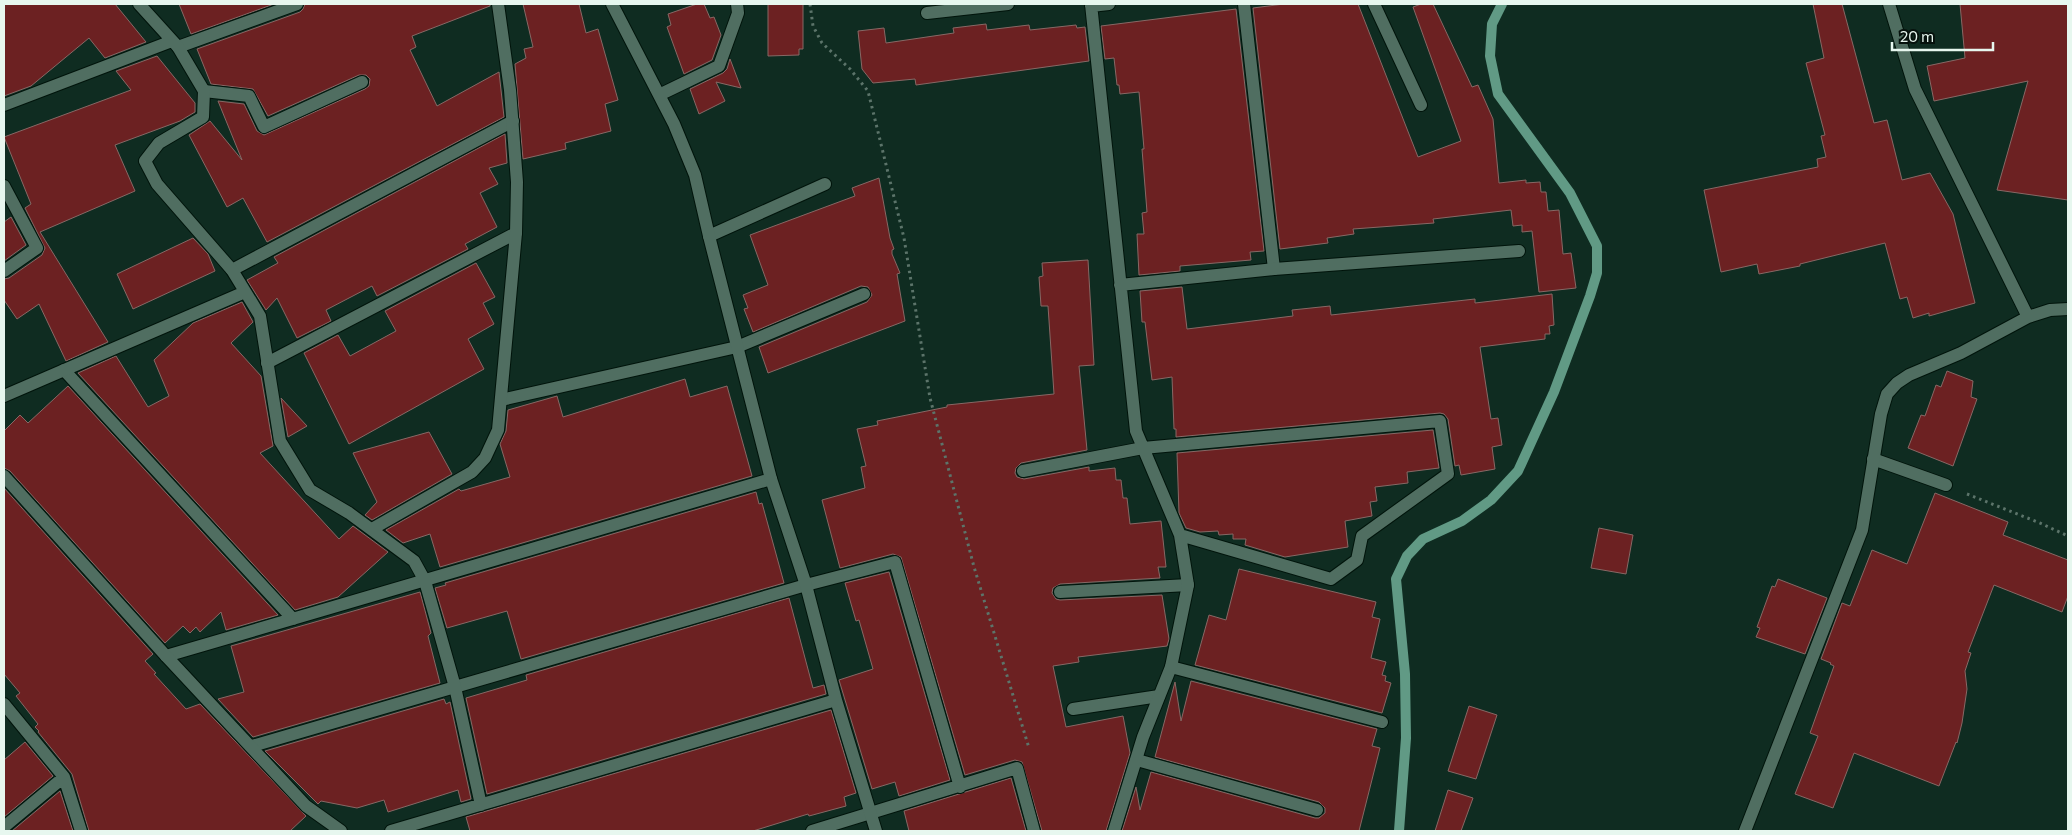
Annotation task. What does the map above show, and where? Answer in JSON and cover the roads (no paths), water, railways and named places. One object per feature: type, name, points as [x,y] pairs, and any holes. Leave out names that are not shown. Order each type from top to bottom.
[{"type":"street","points":[[139,4],[175,44],[204,91],[203,117],[159,143],[145,161],[157,184],[232,270],[260,316],[280,441],[310,490],[372,529],[414,561],[425,581],[456,687],[481,805]]},
{"type":"street","points":[[4,104],[175,44],[297,4]]},
{"type":"street","points":[[372,529],[472,472],[485,458],[498,430],[516,232],[517,182],[512,121],[498,4]]},
{"type":"street","points":[[612,4],[696,175],[709,236],[771,479],[806,585],[836,700],[876,831]]},
{"type":"street","points":[[658,95],[719,66],[738,13],[737,4]]},
{"type":"street","points":[[927,13],[1008,4]]},
{"type":"street","points":[[1109,4],[1091,5],[1136,431],[1180,535],[1188,584],[1171,667],[1143,737],[1114,831]]},
{"type":"street","points":[[1244,4],[1274,269]]},
{"type":"street","points":[[1374,4],[1421,105]]},
{"type":"street","points":[[1889,4],[1915,89],[2028,317]]},
{"type":"street","points":[[204,91],[250,96],[264,126],[362,82]]},
{"type":"street","points":[[232,270],[512,121]]},
{"type":"street","points":[[709,236],[825,184]]},
{"type":"street","points":[[4,186],[37,248],[4,271]]},
{"type":"street","points":[[267,363],[516,232]]},
{"type":"street","points":[[1120,285],[1274,269],[1519,251]]},
{"type":"street","points":[[4,396],[245,292]]},
{"type":"street","points":[[501,400],[737,347],[864,294]]},
{"type":"street","points":[[1745,831],[1862,530],[1873,459],[1886,394],[1897,382],[1961,353],[2028,317],[2050,310],[2068,309]]},
{"type":"street","points":[[64,370],[294,619]]},
{"type":"street","points":[[1023,471],[1143,448],[1440,421],[1448,474],[1362,536],[1357,560],[1331,579],[1180,535]]},
{"type":"street","points":[[1873,459],[1946,485]]},
{"type":"street","points":[[4,476],[166,656],[306,806],[341,831]]},
{"type":"street","points":[[166,656],[771,479]]},
{"type":"street","points":[[252,746],[806,585],[895,562],[960,787]]},
{"type":"street","points":[[1060,592],[1188,584]]},
{"type":"street","points":[[1171,667],[1382,722]]},
{"type":"street","points":[[1073,709],[1159,696]]},
{"type":"street","points":[[391,831],[836,700]]},
{"type":"street","points":[[4,704],[64,777],[81,831]]},
{"type":"street","points":[[1137,760],[1317,810]]},
{"type":"street","points":[[812,831],[1017,768],[1034,831]]},
{"type":"street","points":[[4,826],[64,777]]},
{"type":"waterway","points":[[1399,831],[1406,738],[1405,674],[1396,579],[1407,556],[1423,539],[1462,521],[1491,500],[1518,471],[1554,392],[1597,273],[1597,246],[1570,193],[1498,94],[1490,56],[1492,24],[1502,4]]}]
